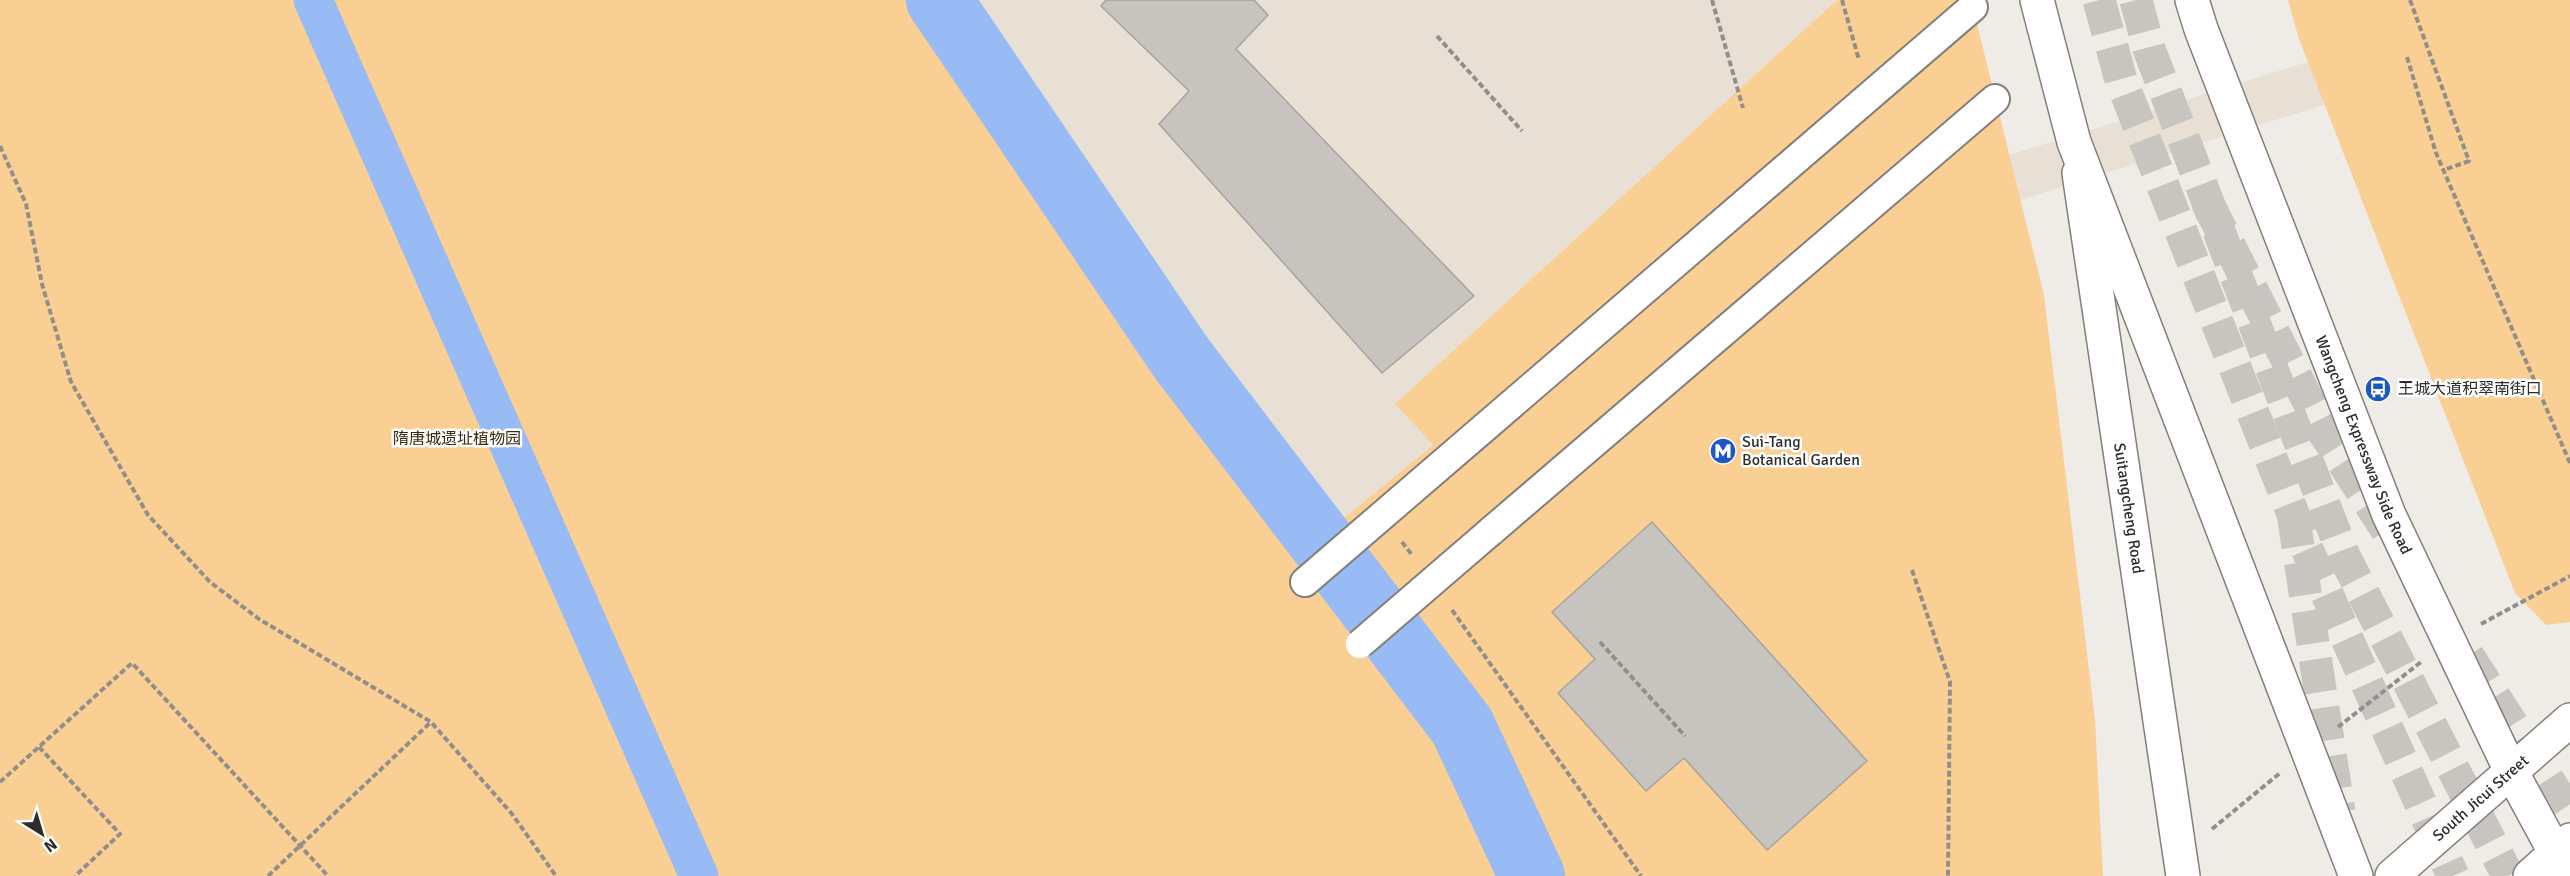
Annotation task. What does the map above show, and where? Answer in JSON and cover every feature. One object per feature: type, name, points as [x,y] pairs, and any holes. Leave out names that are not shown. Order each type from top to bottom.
[{"type":"main road","points":[[2037,0],[2074,142],[2356,876]]},
{"type":"main road","name":"Wangcheng Expressway Side Road","points":[[2192,0],[2200,29],[2389,515],[2511,771],[2564,856]]},
{"type":"main road","name":"Suitangcheng Road","points":[[2074,142],[2183,876]]},
{"type":"main road","name":"South Jicui Street","points":[[2392,876],[2570,720]]},
{"type":"main road","points":[[2530,876],[2564,856]]},
{"type":"street","points":[[1305,582],[1973,7]]},
{"type":"street","points":[[1360,644],[1995,99]]},
{"type":"path","points":[[1712,0],[1743,108]]},
{"type":"path","points":[[1842,0],[1868,96]]},
{"type":"path","points":[[2410,0],[2469,161],[2444,170]]},
{"type":"path","points":[[1437,36],[1522,131]]},
{"type":"path","points":[[2407,57],[2444,170],[2570,463]]},
{"type":"path","points":[[0,146],[26,204],[42,284],[71,382],[148,515],[210,582],[259,619],[431,722],[512,814],[556,876]]},
{"type":"path","points":[[1383,515],[1641,876]]},
{"type":"path","points":[[1912,570],[1950,682],[1948,876]]},
{"type":"path","points":[[2511,608],[2570,576]]},
{"type":"path","points":[[1600,642],[1685,736]]},
{"type":"path","points":[[0,782],[132,663],[328,876]]},
{"type":"path","points":[[268,876],[431,722]]},
{"type":"path","points":[[39,747],[120,834],[75,876]]},
{"type":"shaded area","points":[[964,0],[1837,0],[1827,12],[1821,214],[2422,26],[2390,84],[1759,282],[1562,253],[1396,404],[1433,445],[1332,528]]},
{"type":"green space","name":"隋唐城遗址植物园","points":[[0,0],[964,0],[1332,528],[1433,445],[1395,404],[1837,0],[1971,0],[2044,295],[2095,720],[2103,876],[0,876]]},
{"type":"green space","points":[[2288,0],[2570,0],[2570,622],[2546,625],[2515,593],[2299,39]]},
{"type":"building","points":[[1106,0],[1254,0],[1268,15],[1236,49],[1474,296],[1382,373],[1159,124],[1189,91],[1101,6]]},
{"type":"building","points":[[1652,522],[1867,761],[1767,850],[1684,758],[1646,791],[1558,693],[1595,659],[1552,612]]},
{"type":"waterway","points":[[313,0],[699,876]]},
{"type":"waterway","points":[[939,0],[1182,359],[1462,726],[1532,876]]},
{"type":"tunnel","points":[[2099,0],[2121,80],[2307,549],[2453,876]]},
{"type":"tunnel","points":[[2136,0],[2149,49],[2343,554],[2508,876]]},
{"type":"tunnel","points":[[2207,202],[2325,434],[2387,530]]},
{"type":"tunnel","points":[[2293,514],[2339,812]]},
{"type":"tunnel","points":[[2468,656],[2570,814]]},
{"type":"place","name":"王城大道积翠南街口","points":[[2378,389]]},
{"type":"place","name":"Sui-Tang Botanical Garden","points":[[1723,451]]}]
